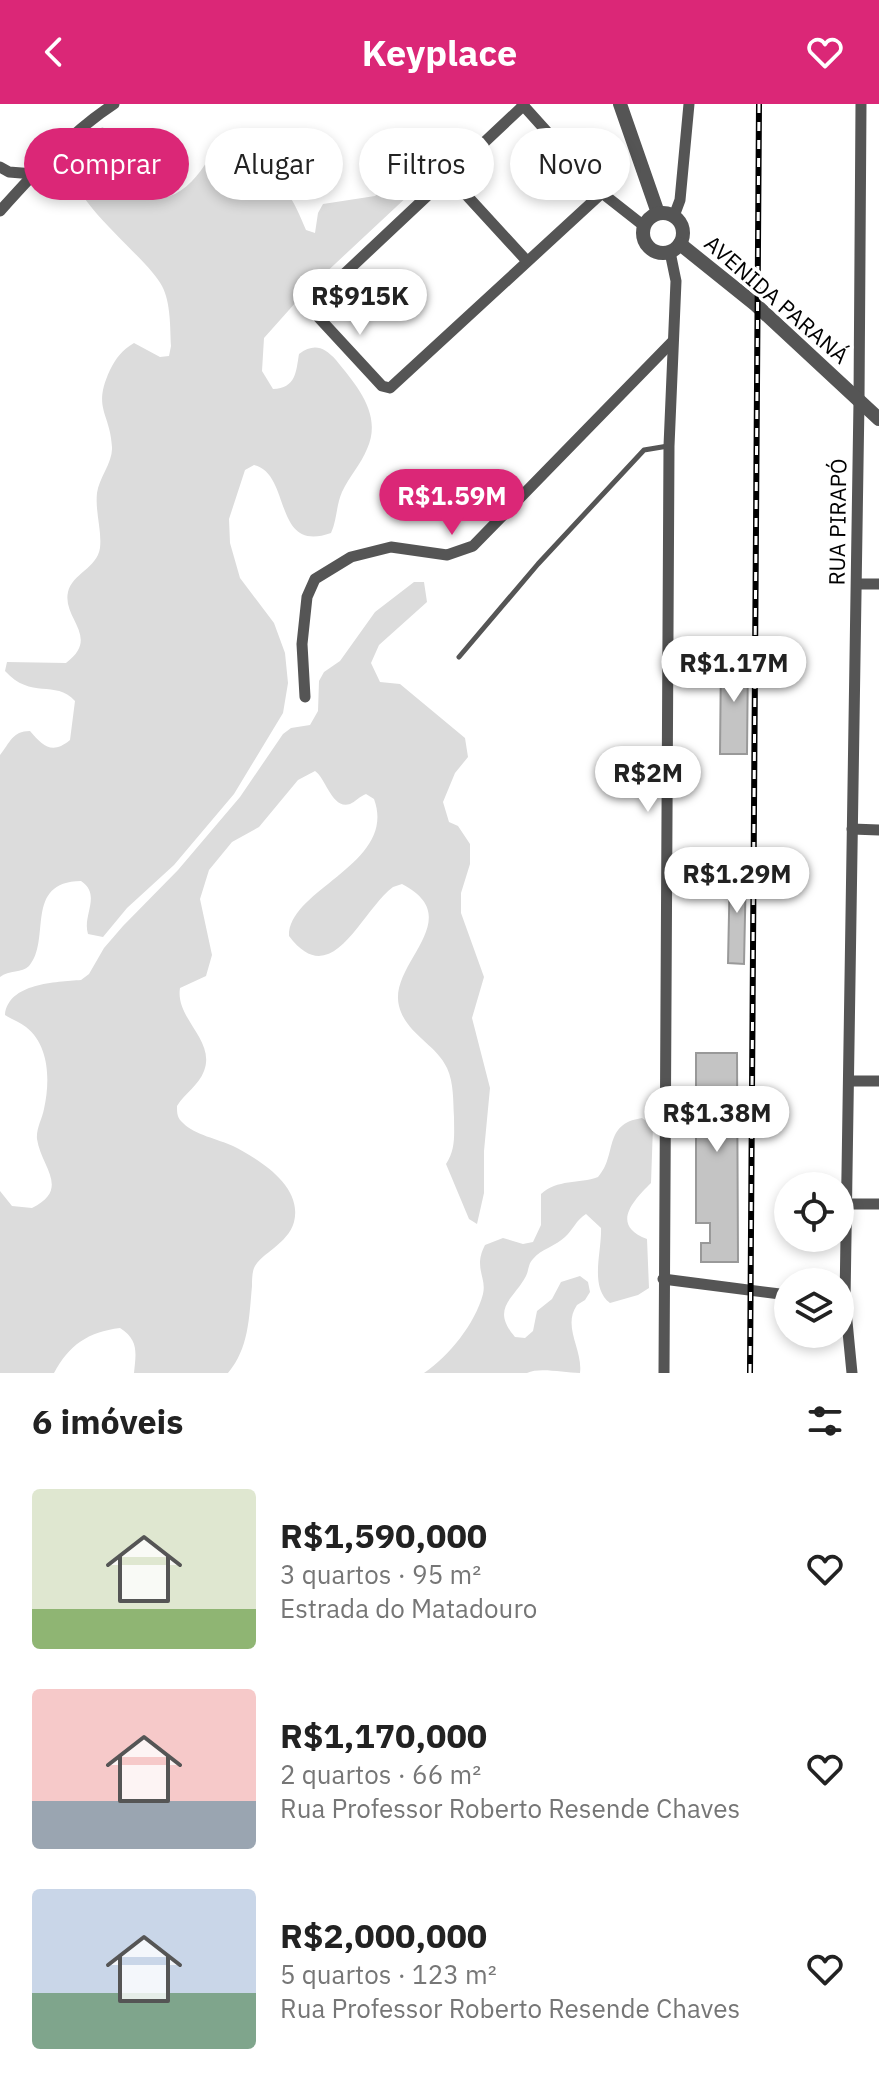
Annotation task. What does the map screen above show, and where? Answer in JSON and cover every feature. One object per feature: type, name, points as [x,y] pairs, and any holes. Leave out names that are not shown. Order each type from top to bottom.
[{"type":"street","points":[[82,128],[114,104]]},
{"type":"street","points":[[620,104],[658,213]]},
{"type":"street","points":[[674,216],[680,200],[689,104]]},
{"type":"street","name":"RUA PIRAPÓ","points":[[848,1172],[861,104]]},
{"type":"street","points":[[494,132],[523,105],[544,128]]},
{"type":"street","points":[[0,167],[9,172],[24,173]]},
{"type":"street","points":[[0,211],[24,185]]},
{"type":"street","points":[[422,200],[309,307],[382,386],[394,385],[594,200]]},
{"type":"street","points":[[471,200],[526,260]]},
{"type":"street","points":[[611,200],[644,226]]},
{"type":"street","points":[[664,1373],[669,446],[675,248],[682,226],[674,216],[658,213],[649,218],[644,226],[644,239],[651,249],[675,248]]},
{"type":"street","name":"AVENIDA PARANÁ","points":[[675,248],[756,305],[879,419]]},
{"type":"street","points":[[305,697],[302,644],[307,597],[315,579],[351,557],[391,547],[447,555],[473,546],[672,342]]},
{"type":"street","points":[[857,584],[879,584]]},
{"type":"street","points":[[852,829],[879,830]]},
{"type":"street","points":[[849,1081],[879,1081]]},
{"type":"street","points":[[854,1204],[879,1204]]},
{"type":"street","points":[[663,1279],[774,1293]]},
{"type":"street","name":"RUA PIRAPÓ","points":[[849,1348],[852,1373]]},
{"type":"lane","points":[[459,657],[538,564],[644,450],[669,446]]},
{"type":"shaded area","points":[[205,165],[205,200],[292,200],[306,230],[315,233],[318,213],[323,204],[359,198],[404,200],[305,292],[264,338],[262,371],[273,389],[286,386],[294,378],[299,354],[309,348],[323,349],[336,360],[359,390],[372,424],[367,449],[342,492],[331,533],[312,536],[299,532],[291,523],[274,482],[266,471],[254,465],[245,470],[229,519],[230,543],[240,578],[274,623],[285,653],[288,683],[283,713],[234,794],[174,865],[127,908],[103,937],[88,934],[91,899],[87,887],[81,881],[63,884],[52,891],[45,901],[39,942],[29,966],[0,977],[0,755],[12,738],[30,731],[48,747],[64,745],[70,740],[75,701],[59,691],[24,685],[15,680],[5,671],[7,662],[66,663],[76,654],[80,636],[70,611],[68,592],[74,580],[94,561],[100,548],[97,493],[112,447],[102,402],[105,383],[117,358],[134,343],[160,357],[169,356],[171,346],[169,308],[162,286],[86,200],[189,200],[189,183]]},
{"type":"shaded area","points":[[414,582],[424,582],[427,602],[379,645],[371,663],[380,682],[400,684],[465,738],[468,757],[455,773],[443,802],[449,822],[458,826],[470,844],[470,864],[461,893],[461,913],[484,977],[472,1018],[490,1088],[484,1193],[477,1224],[469,1219],[446,1164],[454,1135],[453,1092],[449,1074],[436,1052],[408,1024],[399,1006],[399,990],[404,974],[428,927],[428,912],[421,898],[402,884],[393,887],[345,942],[332,952],[319,956],[304,951],[289,936],[293,919],[305,904],[357,859],[371,841],[377,822],[374,799],[366,794],[344,805],[334,798],[315,771],[298,780],[259,827],[232,842],[209,870],[200,899],[212,955],[206,976],[180,988],[183,1010],[205,1049],[206,1060],[202,1076],[177,1106],[178,1117],[194,1131],[233,1146],[267,1167],[286,1186],[295,1209],[291,1230],[254,1268],[247,1332],[235,1363],[228,1373],[134,1373],[133,1342],[120,1328],[98,1333],[81,1342],[66,1355],[54,1373],[0,1373],[0,1191],[12,1206],[32,1208],[44,1201],[52,1185],[37,1139],[47,1087],[44,1054],[34,1035],[24,1025],[5,1015],[8,1004],[24,990],[81,980],[89,974],[104,948],[178,870],[240,797],[283,734],[291,728],[310,725],[318,711],[319,681],[324,672],[340,661],[375,612]]},
{"type":"shaded area","points":[[642,1118],[653,1126],[651,1183],[632,1205],[627,1220],[629,1227],[647,1239],[649,1288],[638,1295],[610,1303],[604,1296],[598,1279],[601,1228],[586,1214],[561,1240],[533,1259],[504,1311],[504,1318],[515,1337],[525,1338],[533,1331],[537,1311],[552,1299],[561,1282],[580,1276],[588,1282],[590,1292],[577,1305],[572,1322],[580,1373],[545,1370],[527,1373],[424,1373],[452,1348],[474,1317],[483,1294],[480,1260],[485,1245],[503,1238],[523,1244],[533,1242],[541,1225],[541,1194],[561,1184],[598,1177],[621,1127]]},
{"type":"building","points":[[721,655],[748,655],[747,754],[720,754]]},
{"type":"building","points":[[730,866],[746,867],[744,964],[728,963]]},
{"type":"building","points":[[696,1053],[737,1053],[738,1262],[701,1262],[701,1243],[710,1243],[710,1223],[696,1223]]},
{"type":"railway","points":[[750,1373],[759,104]]}]
